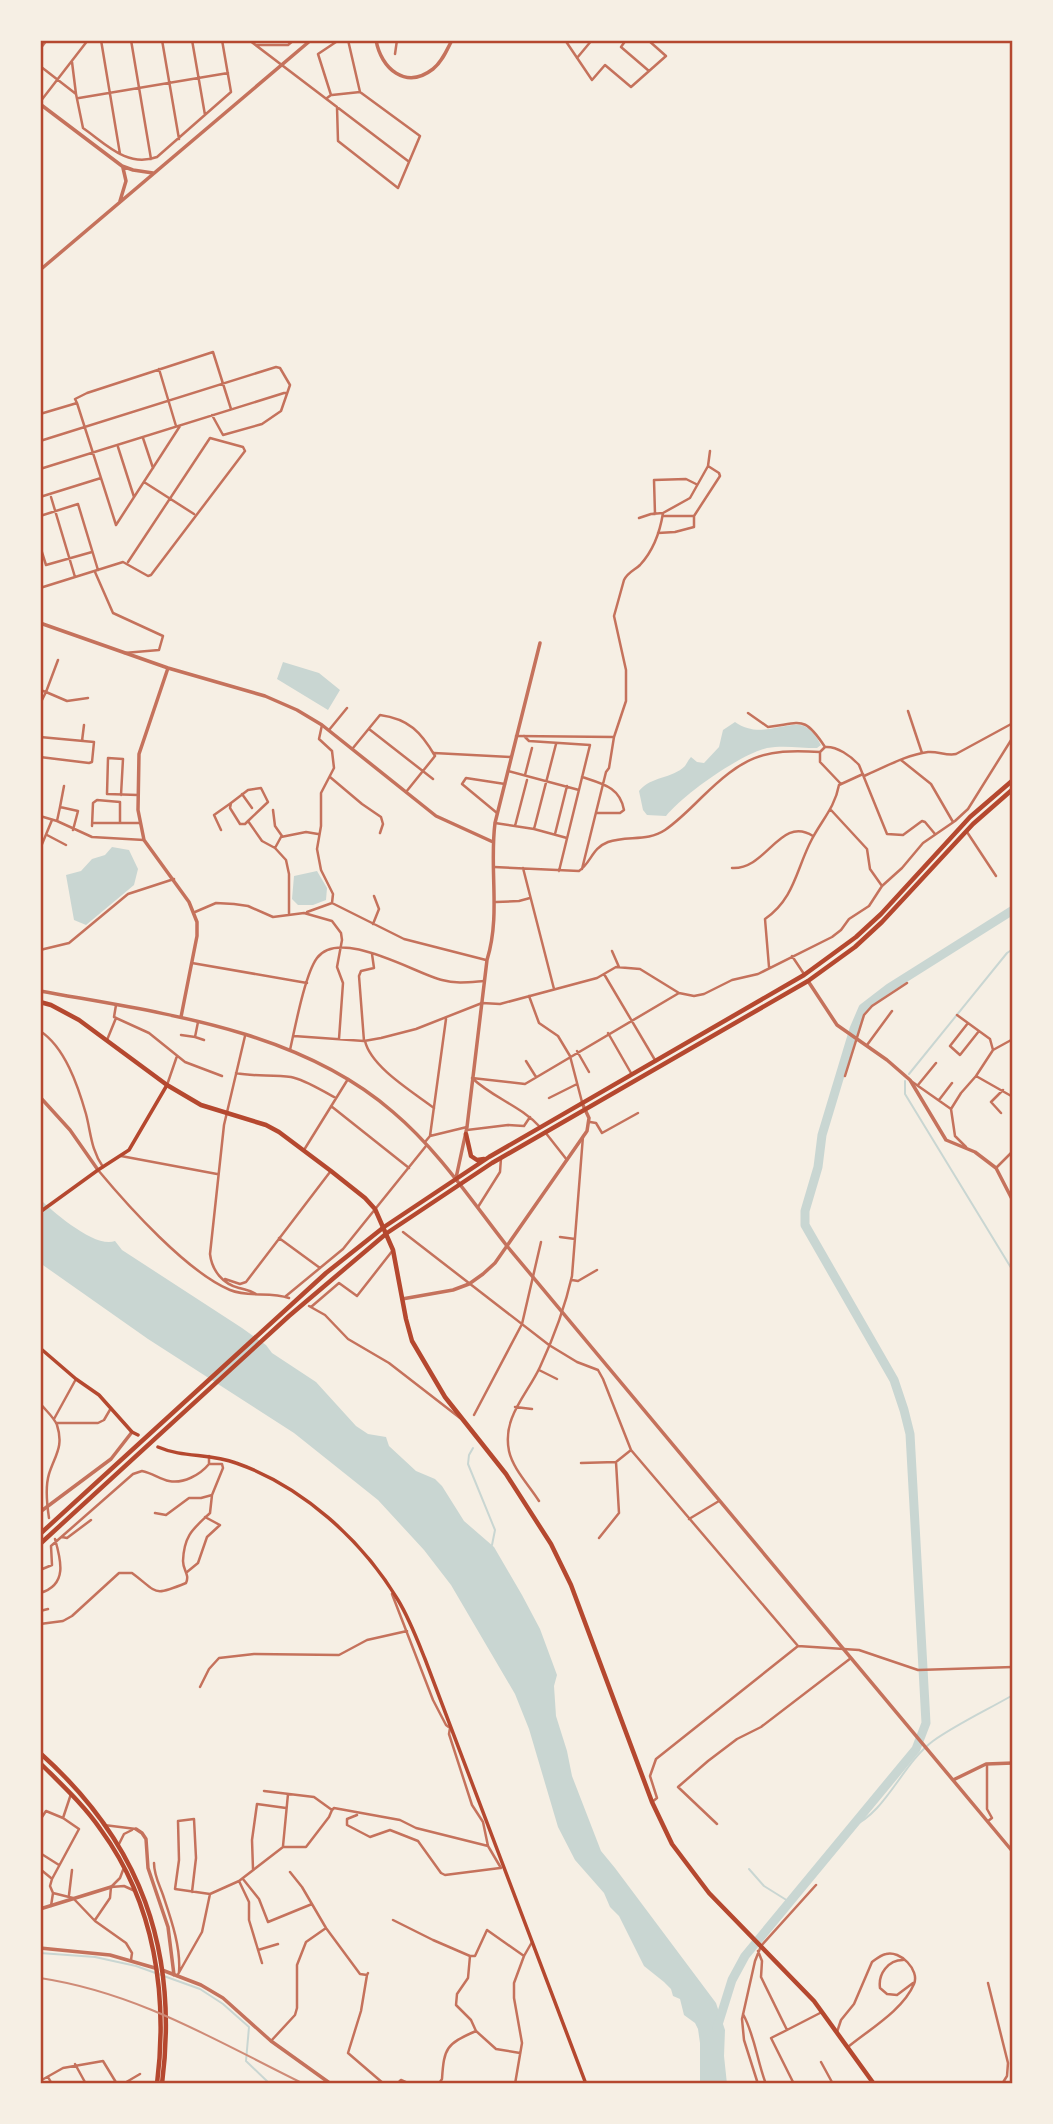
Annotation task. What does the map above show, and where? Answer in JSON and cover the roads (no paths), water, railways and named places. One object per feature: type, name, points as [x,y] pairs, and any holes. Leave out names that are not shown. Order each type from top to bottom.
[{"type":"main road","points":[[458,1182],[489,1157],[804,975],[848,944],[881,914],[970,817],[1013,780]]},
{"type":"main road","points":[[40,1544],[326,1273],[458,1182],[808,981],[855,947],[882,922],[966,831],[1013,789]]},
{"type":"main road","points":[[40,1002],[79,1020],[167,1085],[201,1105],[266,1125],[304,1150],[375,1209],[393,1250],[412,1341],[420,1358],[462,1420],[506,1474],[551,1544],[570,1585],[652,1802],[672,1844],[709,1893],[822,2012],[873,2084]]},
{"type":"main road","points":[[40,1212],[98,1169],[129,1150],[167,1085]]},
{"type":"main road","points":[[467,1130],[471,1156],[477,1160],[489,1157]]},
{"type":"main road","points":[[40,1534],[385,1230]]},
{"type":"main road","points":[[40,1348],[99,1395],[132,1432],[138,1435]]},
{"type":"main road","points":[[158,1447],[182,1455],[209,1455],[263,1473],[317,1510],[349,1537],[370,1560],[390,1589],[413,1631],[586,2084]]},
{"type":"main road","points":[[40,1753],[78,1792],[104,1825],[139,1884],[157,1936],[163,1974],[163,2038],[159,2084]]},
{"type":"main road","points":[[40,1763],[100,1828],[124,1866],[136,1892],[150,1933],[158,1978],[163,2038]]},
{"type":"street","points":[[40,49],[47,40]]},
{"type":"street","points":[[88,40],[40,103],[122,166],[153,173]]},
{"type":"street","points":[[101,40],[120,155]]},
{"type":"street","points":[[131,40],[151,159]]},
{"type":"street","points":[[162,40],[179,139]]},
{"type":"street","points":[[192,40],[205,114]]},
{"type":"street","points":[[72,62],[83,128],[120,155],[131,160],[151,159],[179,139],[231,92],[222,40]]},
{"type":"street","points":[[249,40],[409,162]]},
{"type":"street","points":[[254,40],[256,45]]},
{"type":"street","points":[[256,45],[288,45],[293,40]]},
{"type":"street","points":[[40,270],[311,40]]},
{"type":"street","points":[[331,95],[318,54],[339,40]]},
{"type":"street","points":[[348,40],[360,93]]},
{"type":"street","points":[[376,40],[378,54],[385,65],[401,75],[413,76],[432,71],[452,40]]},
{"type":"street","points":[[395,54],[397,40]]},
{"type":"street","points":[[565,40],[592,80],[605,65],[631,87],[666,56],[648,40]]},
{"type":"street","points":[[577,58],[592,40]]},
{"type":"street","points":[[626,40],[621,47],[649,71]]},
{"type":"street","points":[[40,66],[77,96],[228,73]]},
{"type":"street","points":[[327,98],[331,95],[360,93],[420,136],[398,188],[338,141],[337,107]]},
{"type":"street","points":[[120,202],[126,181],[122,166]]},
{"type":"street","points":[[178,426],[116,525],[75,399],[213,352],[231,409]]},
{"type":"street","points":[[40,441],[276,367],[280,368],[290,386],[281,411],[262,424],[227,436],[223,435],[212,415]]},
{"type":"street","points":[[159,369],[178,426]]},
{"type":"street","points":[[40,469],[287,394]]},
{"type":"street","points":[[40,414],[77,403]]},
{"type":"street","points":[[143,437],[153,468]]},
{"type":"street","points":[[40,588],[128,562],[210,438],[243,447],[244,451],[152,575],[148,576],[128,562]]},
{"type":"street","points":[[118,446],[134,497]]},
{"type":"street","points":[[582,869],[609,768],[614,737],[626,702],[626,670],[614,616],[627,575],[640,566],[654,544],[663,515],[690,498],[708,466],[710,452]]},
{"type":"street","points":[[658,533],[694,527],[694,516],[720,476],[708,466]]},
{"type":"street","points":[[40,497],[101,478]]},
{"type":"street","points":[[654,514],[654,480],[687,479],[697,484]]},
{"type":"street","points":[[144,482],[195,515]]},
{"type":"street","points":[[51,497],[75,577]]},
{"type":"street","points":[[40,516],[78,504],[96,571],[113,613],[163,636],[159,650],[122,653]]},
{"type":"street","points":[[639,518],[654,514],[694,516]]},
{"type":"street","points":[[40,546],[46,565]]},
{"type":"street","points":[[40,567],[92,552]]},
{"type":"street","points":[[40,623],[168,668],[265,696],[322,724],[436,816],[493,842]]},
{"type":"street","points":[[458,1182],[467,1130],[487,960],[494,938],[495,823],[540,643]]},
{"type":"street","points":[[40,705],[58,660]]},
{"type":"street","points":[[168,668],[139,754],[138,795],[144,840],[195,912],[197,936],[181,1018]]},
{"type":"street","points":[[40,690],[67,701],[88,698]]},
{"type":"street","points":[[329,730],[347,708]]},
{"type":"street","points":[[908,711],[922,753]]},
{"type":"street","points":[[748,713],[768,727],[807,724],[825,747]]},
{"type":"street","points":[[353,748],[380,715],[401,720],[421,733],[435,756],[406,792]]},
{"type":"street","points":[[769,967],[765,919],[781,907],[794,885],[813,836],[831,810],[841,784],[922,753],[932,751],[947,755],[956,754],[1013,723]]},
{"type":"street","points":[[82,741],[84,724]]},
{"type":"street","points":[[322,724],[320,742],[332,751],[334,768],[321,793],[318,855],[321,870],[332,894],[332,903]]},
{"type":"street","points":[[369,729],[433,779]]},
{"type":"street","points":[[516,736],[614,737]]},
{"type":"street","points":[[524,736],[529,741],[590,745],[559,871]]},
{"type":"street","points":[[40,737],[94,742],[92,762],[40,757]]},
{"type":"street","points":[[294,1036],[364,1041],[416,1029],[482,1003],[500,1004],[604,974],[619,967],[640,970],[678,993],[694,996],[704,994],[723,983],[758,974],[841,930],[849,919],[869,906],[882,886],[923,843],[968,809],[1013,737]]},
{"type":"street","points":[[534,829],[556,744]]},
{"type":"street","points":[[841,784],[820,762],[820,752],[825,747],[830,746],[852,758],[864,775],[887,834],[903,835],[922,821],[935,834]]},
{"type":"street","points":[[525,775],[532,748]]},
{"type":"street","points":[[493,867],[573,872],[582,869],[591,855],[605,843],[643,839],[663,831],[717,782],[747,760],[779,751],[820,752]]},
{"type":"street","points":[[433,753],[511,757]]},
{"type":"street","points":[[121,795],[123,759],[108,758],[107,793],[121,795],[138,795]]},
{"type":"street","points":[[901,760],[931,784],[953,822]]},
{"type":"street","points":[[508,771],[579,790]]},
{"type":"street","points":[[330,777],[381,817],[383,824],[380,833]]},
{"type":"street","points":[[582,777],[614,788],[622,800],[624,810],[620,813],[596,813]]},
{"type":"street","points":[[498,814],[462,784],[466,778],[505,784]]},
{"type":"street","points":[[515,826],[527,780]]},
{"type":"street","points":[[40,849],[55,821],[64,786]]},
{"type":"street","points":[[555,834],[566,786]]},
{"type":"street","points":[[221,830],[214,815],[247,790],[261,788],[268,802],[248,821],[240,824],[230,808],[231,803]]},
{"type":"street","points":[[242,794],[252,808]]},
{"type":"street","points":[[120,823],[120,802],[97,800],[93,803],[92,824],[140,823]]},
{"type":"street","points":[[60,807],[78,811],[73,830]]},
{"type":"street","points":[[273,810],[275,826],[282,837]]},
{"type":"street","points":[[831,810],[867,849],[870,869],[882,886]]},
{"type":"street","points":[[40,816],[98,838],[144,840]]},
{"type":"street","points":[[248,821],[262,841],[282,854],[288,866],[289,913]]},
{"type":"street","points":[[495,823],[567,838]]},
{"type":"street","points":[[732,868],[740,868],[754,862],[790,831],[802,830],[813,836]]},
{"type":"street","points":[[966,831],[996,876]]},
{"type":"street","points":[[275,848],[282,837],[306,832],[318,834]]},
{"type":"street","points":[[47,835],[66,845]]},
{"type":"street","points":[[523,868],[554,989]]},
{"type":"street","points":[[40,950],[69,943],[128,894],[174,879]]},
{"type":"street","points":[[373,924],[379,909],[374,896]]},
{"type":"street","points":[[494,902],[530,898]]},
{"type":"street","points":[[195,912],[216,903],[248,906],[265,916],[304,913],[332,921],[341,933],[342,948],[337,967],[344,983],[339,1039]]},
{"type":"street","points":[[304,913],[332,903],[423,945],[487,960]]},
{"type":"street","points":[[290,1050],[314,963],[321,953],[329,949],[342,948],[380,954],[440,980],[460,983],[484,981]]},
{"type":"street","points":[[612,951],[619,967]]},
{"type":"street","points":[[372,953],[374,968],[361,971],[359,976],[364,1041],[369,1054],[433,1108]]},
{"type":"street","points":[[792,956],[837,1025],[951,1109]]},
{"type":"street","points":[[192,963],[307,983]]},
{"type":"street","points":[[604,974],[655,1060]]},
{"type":"street","points":[[845,1076],[867,1010],[907,983]]},
{"type":"street","points":[[40,991],[198,1022],[290,1050],[348,1079],[394,1112],[458,1182],[534,1279],[1013,1852]]},
{"type":"street","points":[[472,1078],[525,1084],[678,993]]},
{"type":"street","points":[[51,1005],[54,994]]},
{"type":"street","points":[[402,1299],[436,1294],[469,1284],[495,1263],[567,1161],[590,1122],[582,1103],[570,1056],[558,1036],[539,1023],[529,996]]},
{"type":"street","points":[[106,1041],[116,1018],[116,1004]]},
{"type":"street","points":[[867,1045],[892,1011]]},
{"type":"street","points":[[957,1016],[992,1041],[993,1050]]},
{"type":"street","points":[[116,1018],[149,1033],[177,1056],[222,1076]]},
{"type":"street","points":[[40,1097],[70,1130],[123,1201],[204,1274],[230,1290],[247,1295],[288,1297],[343,1250],[409,1168],[430,1136],[446,1019]]},
{"type":"street","points":[[195,1037],[198,1022]]},
{"type":"street","points":[[968,1023],[950,1046],[960,1055],[979,1031]]},
{"type":"street","points":[[40,1031],[66,1062],[86,1115],[98,1169]]},
{"type":"street","points":[[608,1034],[632,1074]]},
{"type":"street","points":[[181,1035],[204,1040]]},
{"type":"street","points":[[245,1036],[226,1114],[210,1254],[213,1268],[221,1278],[256,1294]]},
{"type":"street","points":[[1013,1039],[993,1050],[951,1109],[956,1136],[996,1168],[1013,1201]]},
{"type":"street","points":[[577,1052],[589,1072]]},
{"type":"street","points":[[167,1085],[177,1056]]},
{"type":"street","points":[[526,1061],[536,1077]]},
{"type":"street","points":[[918,1085],[936,1063]]},
{"type":"street","points":[[235,1073],[256,1077],[289,1077],[336,1098]]},
{"type":"street","points":[[976,1076],[1013,1097]]},
{"type":"street","points":[[472,1078],[530,1117],[540,1127]]},
{"type":"street","points":[[304,1150],[348,1079]]},
{"type":"street","points":[[910,1080],[946,1140],[972,1151]]},
{"type":"street","points":[[939,1100],[952,1083]]},
{"type":"street","points":[[549,1098],[577,1084]]},
{"type":"street","points":[[1001,1113],[991,1102],[1003,1090]]},
{"type":"street","points":[[331,1106],[409,1168]]},
{"type":"street","points":[[590,1122],[596,1124],[602,1133],[638,1113]]},
{"type":"street","points":[[430,1136],[508,1125],[524,1126],[530,1117]]},
{"type":"street","points":[[545,1132],[567,1161]]},
{"type":"street","points":[[539,1501],[516,1468],[510,1454],[509,1434],[515,1407],[539,1370],[562,1311],[571,1279],[583,1136]]},
{"type":"street","points":[[996,1168],[1013,1151]]},
{"type":"street","points":[[121,1156],[219,1174]]},
{"type":"street","points":[[478,1208],[500,1172],[501,1158]]},
{"type":"street","points":[[221,1278],[246,1282],[331,1171]]},
{"type":"street","points":[[403,1232],[549,1345],[577,1362],[598,1370],[631,1450],[798,1646]]},
{"type":"street","points":[[560,1237],[575,1239]]},
{"type":"street","points":[[279,1238],[320,1268]]},
{"type":"street","points":[[474,1415],[522,1324],[541,1242]]},
{"type":"street","points":[[393,1250],[357,1296],[339,1283],[310,1307],[325,1315],[348,1339],[389,1363],[462,1420]]},
{"type":"street","points":[[571,1279],[578,1281],[597,1270]]},
{"type":"street","points":[[598,1370],[603,1361]]},
{"type":"street","points":[[539,1370],[557,1379]]},
{"type":"street","points":[[49,1518],[48,1475],[58,1455],[55,1421],[76,1379]]},
{"type":"street","points":[[40,1403],[55,1421],[98,1423],[104,1420],[111,1408]]},
{"type":"street","points":[[515,1407],[531,1409]]},
{"type":"street","points":[[40,1512],[111,1459],[132,1432]]},
{"type":"street","points":[[581,1463],[616,1462],[631,1450]]},
{"type":"street","points":[[40,1570],[52,1565],[51,1546],[55,1540],[62,1537],[138,1471],[167,1481],[179,1481],[200,1473],[209,1464],[209,1455]]},
{"type":"street","points":[[599,1538],[619,1513],[616,1462]]},
{"type":"street","points":[[40,1625],[63,1621],[72,1616],[119,1573],[132,1573],[151,1590],[158,1592],[165,1592],[186,1583],[187,1572],[183,1561],[189,1534],[211,1508],[212,1495],[223,1465],[209,1464]]},
{"type":"street","points":[[155,1513],[166,1516],[189,1498],[212,1495]]},
{"type":"street","points":[[40,1498],[47,1498]]},
{"type":"street","points":[[689,1519],[719,1501]]},
{"type":"street","points":[[187,1572],[198,1563],[207,1537],[220,1525],[205,1517]]},
{"type":"street","points":[[62,1537],[67,1538],[91,1520]]},
{"type":"street","points":[[40,1593],[53,1587],[61,1576],[55,1540]]},
{"type":"street","points":[[390,1589],[437,1708],[450,1728]]},
{"type":"street","points":[[40,1611],[48,1609]]},
{"type":"street","points":[[200,1687],[209,1669],[219,1658],[246,1654],[339,1655],[367,1640],[407,1631]]},
{"type":"street","points":[[652,1802],[657,1798],[650,1776],[656,1759],[798,1646],[866,1651],[918,1670],[1013,1667]]},
{"type":"street","points":[[717,1824],[678,1787],[718,1753],[761,1727],[851,1658]]},
{"type":"street","points":[[953,1780],[987,1763],[1013,1763]]},
{"type":"street","points":[[987,1763],[986,1809],[992,1818],[988,1821]]},
{"type":"street","points":[[264,1791],[314,1797],[332,1810]]},
{"type":"street","points":[[63,1818],[71,1794]]},
{"type":"street","points":[[284,1847],[288,1794]]},
{"type":"street","points":[[253,1869],[252,1840],[257,1804],[286,1808]]},
{"type":"street","points":[[332,1810],[334,1808],[400,1820],[416,1828],[488,1846]]},
{"type":"street","points":[[192,1892],[196,1858],[194,1819],[178,1821],[179,1860],[175,1889],[192,1892],[210,1894],[240,1880],[284,1847],[306,1847],[330,1817],[332,1810]]},
{"type":"street","points":[[40,1819],[46,1811],[79,1829],[52,1879],[51,1906]]},
{"type":"street","points":[[360,1814],[350,1817],[345,1823],[370,1837],[390,1830],[418,1842],[445,1875],[502,1868],[488,1846],[484,1822]]},
{"type":"street","points":[[104,1825],[136,1829],[146,1839],[148,1868],[168,1927],[177,1974]]},
{"type":"street","points":[[118,1846],[124,1834],[136,1829]]},
{"type":"street","points":[[40,1853],[59,1865]]},
{"type":"street","points":[[154,1863],[154,1874],[173,1929],[179,1957],[177,1974]]},
{"type":"street","points":[[94,1921],[110,1898],[111,1887],[120,1878],[124,1866]]},
{"type":"street","points":[[40,1869],[52,1879]]},
{"type":"street","points":[[70,1898],[72,1870]]},
{"type":"street","points":[[290,1872],[355,1968],[360,1974],[368,1974],[361,2011],[348,2053],[384,2084]]},
{"type":"street","points":[[240,1880],[259,1899],[268,1922],[312,1904]]},
{"type":"street","points":[[240,1880],[249,1902],[249,1920],[262,1963]]},
{"type":"street","points":[[758,2084],[744,2040],[743,2014],[760,1949],[816,1885]]},
{"type":"street","points":[[53,1893],[78,1898],[111,1887],[124,1886],[136,1892]]},
{"type":"street","points":[[177,1974],[202,1932],[210,1894]]},
{"type":"street","points":[[70,1898],[94,1921],[126,1943],[132,1953],[131,1960]]},
{"type":"street","points":[[40,1909],[70,1898]]},
{"type":"street","points":[[393,1920],[470,1956],[475,1956],[487,1930],[524,1956]]},
{"type":"street","points":[[271,2041],[295,2015],[297,1965],[306,1942],[326,1927]]},
{"type":"street","points":[[515,2084],[522,2043],[514,1983],[532,1942]]},
{"type":"street","points":[[258,1950],[278,1944]]},
{"type":"street","points":[[40,1948],[94,1953],[131,1960],[177,1974],[223,1998],[271,2041],[331,2084]]},
{"type":"street","points":[[760,1949],[761,1978],[787,2029]]},
{"type":"street","points":[[837,2032],[841,2020],[854,2004],[872,1962],[885,1954],[896,1954],[915,1972],[915,1981],[895,2009],[848,2048]]},
{"type":"street","points":[[470,1956],[468,1978],[457,1994],[456,2005],[471,2020],[476,2031],[496,2049],[520,2053]]},
{"type":"street","points":[[903,1960],[896,1960],[888,1965],[880,1979],[880,1988],[887,1994],[897,1995],[915,1981]]},
{"type":"street","points":[[988,1983],[1009,2063],[1007,2076],[1002,2084]]},
{"type":"street","points":[[794,2084],[771,2038],[822,2012]]},
{"type":"street","points":[[743,2014],[752,2030],[755,2052],[766,2084]]},
{"type":"street","points":[[435,2084],[442,2079],[446,2050],[458,2039],[476,2031]]},
{"type":"street","points":[[40,2081],[75,2064],[103,2061],[117,2084]]},
{"type":"street","points":[[821,2062],[833,2084]]},
{"type":"street","points":[[75,2064],[86,2084]]},
{"type":"street","points":[[123,2084],[140,2074]]},
{"type":"street","points":[[48,2077],[52,2084]]},
{"type":"street","points":[[397,2084],[401,2080],[410,2084]]},
{"type":"waterway","points":[[717,2028],[732,1980],[745,1956],[916,1749],[926,1723],[910,1434],[894,1380],[805,1225],[805,1211],[818,1167],[822,1135],[854,1029],[863,1008],[889,988],[1013,910]]},
{"type":"waterway","points":[[909,1074],[1013,949]]},
{"type":"waterway","points":[[905,1081],[905,1094],[1013,1271]]},
{"type":"waterway","points":[[473,1448],[468,1464],[495,1530],[492,1545]]},
{"type":"waterway","points":[[851,1827],[874,1811],[912,1762],[933,1741],[1013,1695]]},
{"type":"waterway","points":[[749,1869],[764,1886],[788,1901]]},
{"type":"waterway","points":[[40,1953],[95,1957],[136,1966],[200,1989],[223,2004],[249,2027],[246,2061],[270,2084]]},
{"type":"railway","points":[[40,1978],[76,1985],[144,2007],[304,2084]]}]
